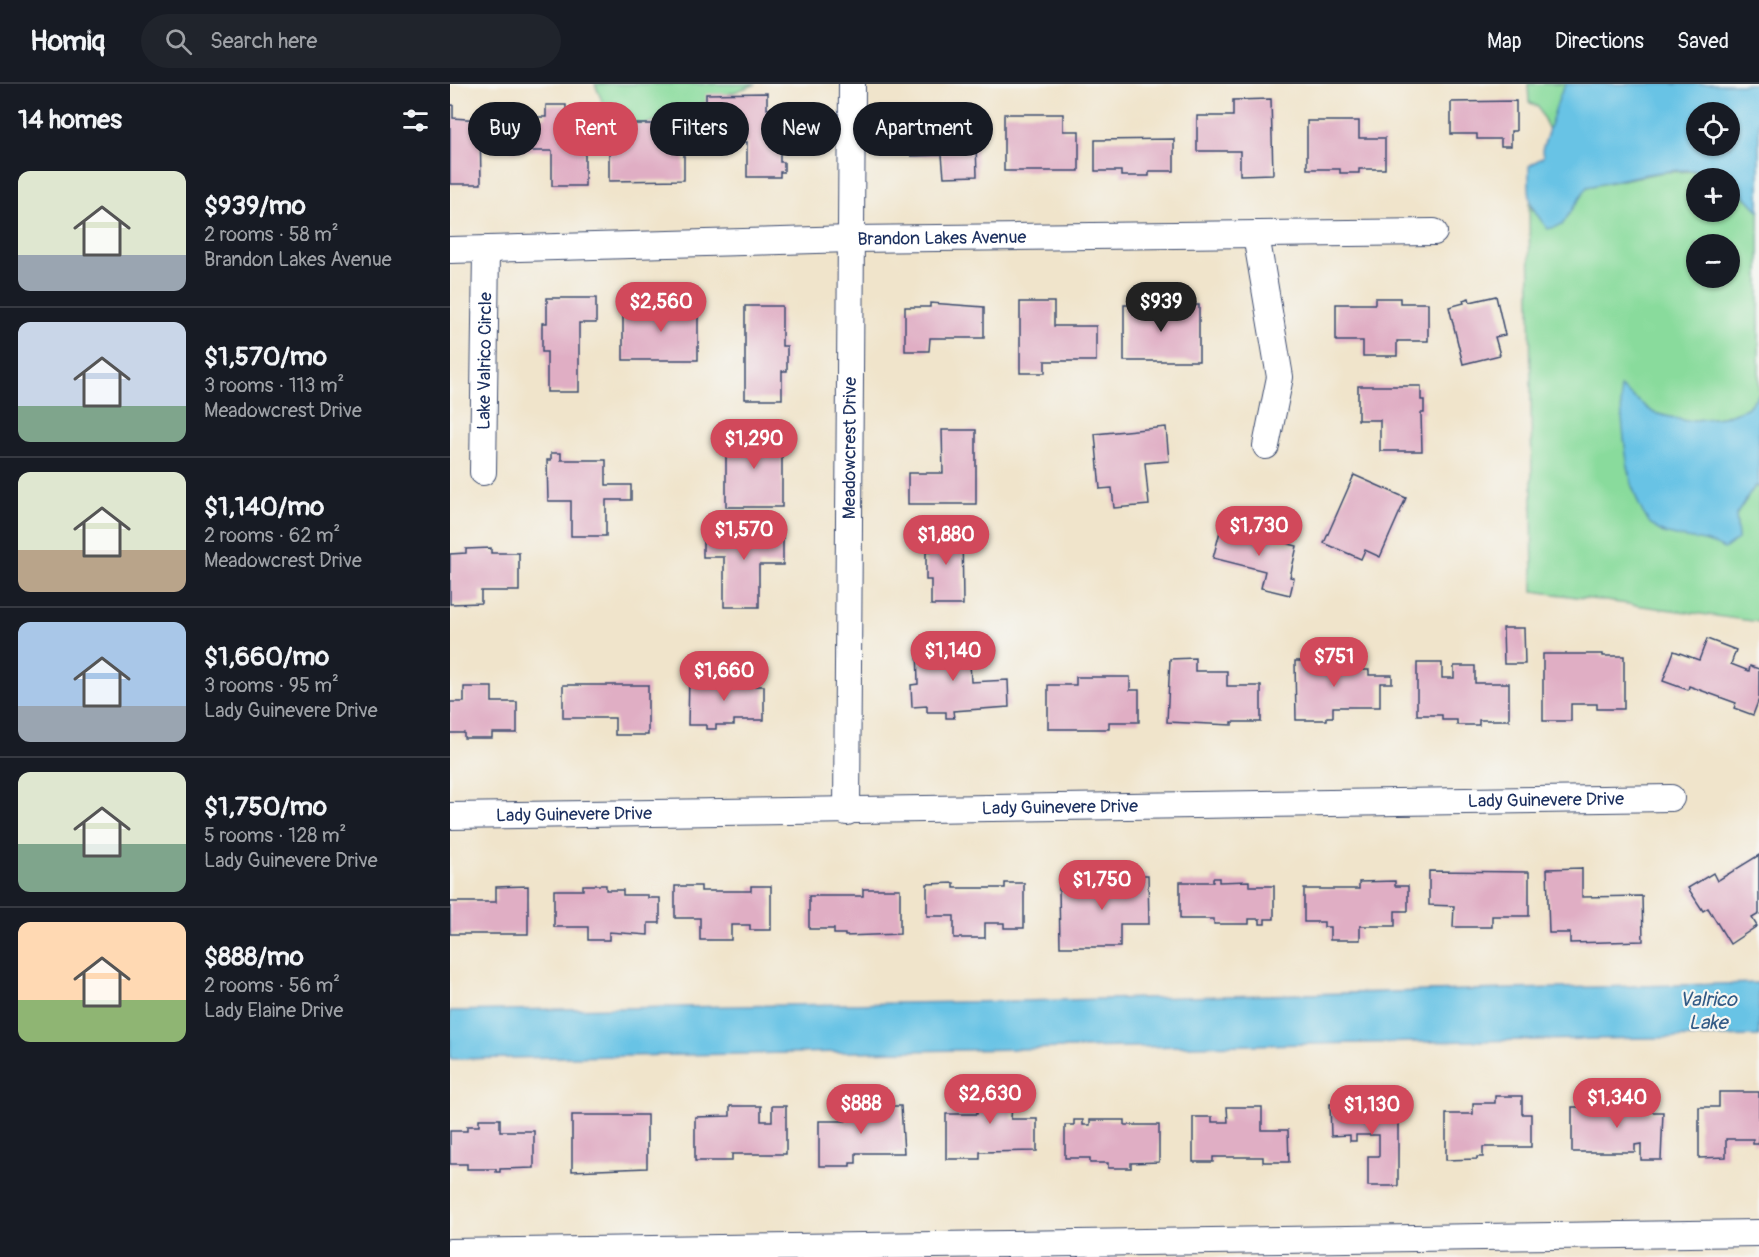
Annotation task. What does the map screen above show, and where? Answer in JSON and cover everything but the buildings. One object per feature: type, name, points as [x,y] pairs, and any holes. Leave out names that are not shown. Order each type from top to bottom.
[{"type":"street","name":"Meadowcrest Drive","points":[[847,812],[852,84]]},
{"type":"street","name":"Brandon Lakes Avenue","points":[[450,250],[850,240],[1434,232]]},
{"type":"street","points":[[1256,235],[1280,377],[1266,446]]},
{"type":"street","name":"Lake Valrico Circle","points":[[483,472],[486,250]]},
{"type":"street","name":"Lady Guinevere Drive","points":[[450,816],[847,812],[1671,798]]},
{"type":"street","points":[[450,1252],[515,1254],[1299,1249],[1759,1233]]},
{"type":"green space","points":[[595,84],[756,84],[707,102],[650,102],[650,123],[638,127],[638,102],[602,102]]},
{"type":"green space","points":[[1528,84],[1566,84],[1549,130],[1538,107],[1529,102]]},
{"type":"green space","points":[[1686,171],[1686,222],[1740,222],[1740,192],[1759,211],[1759,394],[1747,408],[1723,417],[1686,421],[1654,413],[1621,388],[1632,487],[1663,533],[1713,542],[1738,539],[1736,515],[1755,486],[1759,486],[1759,622],[1533,591],[1529,202],[1532,210],[1587,187],[1663,172]]},
{"type":"water","points":[[1566,84],[1759,84],[1759,211],[1740,192],[1740,168],[1686,168],[1686,170],[1645,174],[1587,187],[1562,225],[1548,229],[1530,200],[1529,166],[1543,157],[1542,150],[1560,95]]},
{"type":"water","points":[[1620,387],[1654,413],[1686,421],[1723,417],[1747,408],[1759,394],[1759,486],[1755,486],[1736,515],[1738,539],[1724,549],[1709,542],[1662,532],[1650,523],[1633,489],[1628,467]]},
{"type":"water","name":"Valrico Lake","points":[[1759,983],[1759,1036],[450,1059],[450,1011],[1023,1001]]}]
